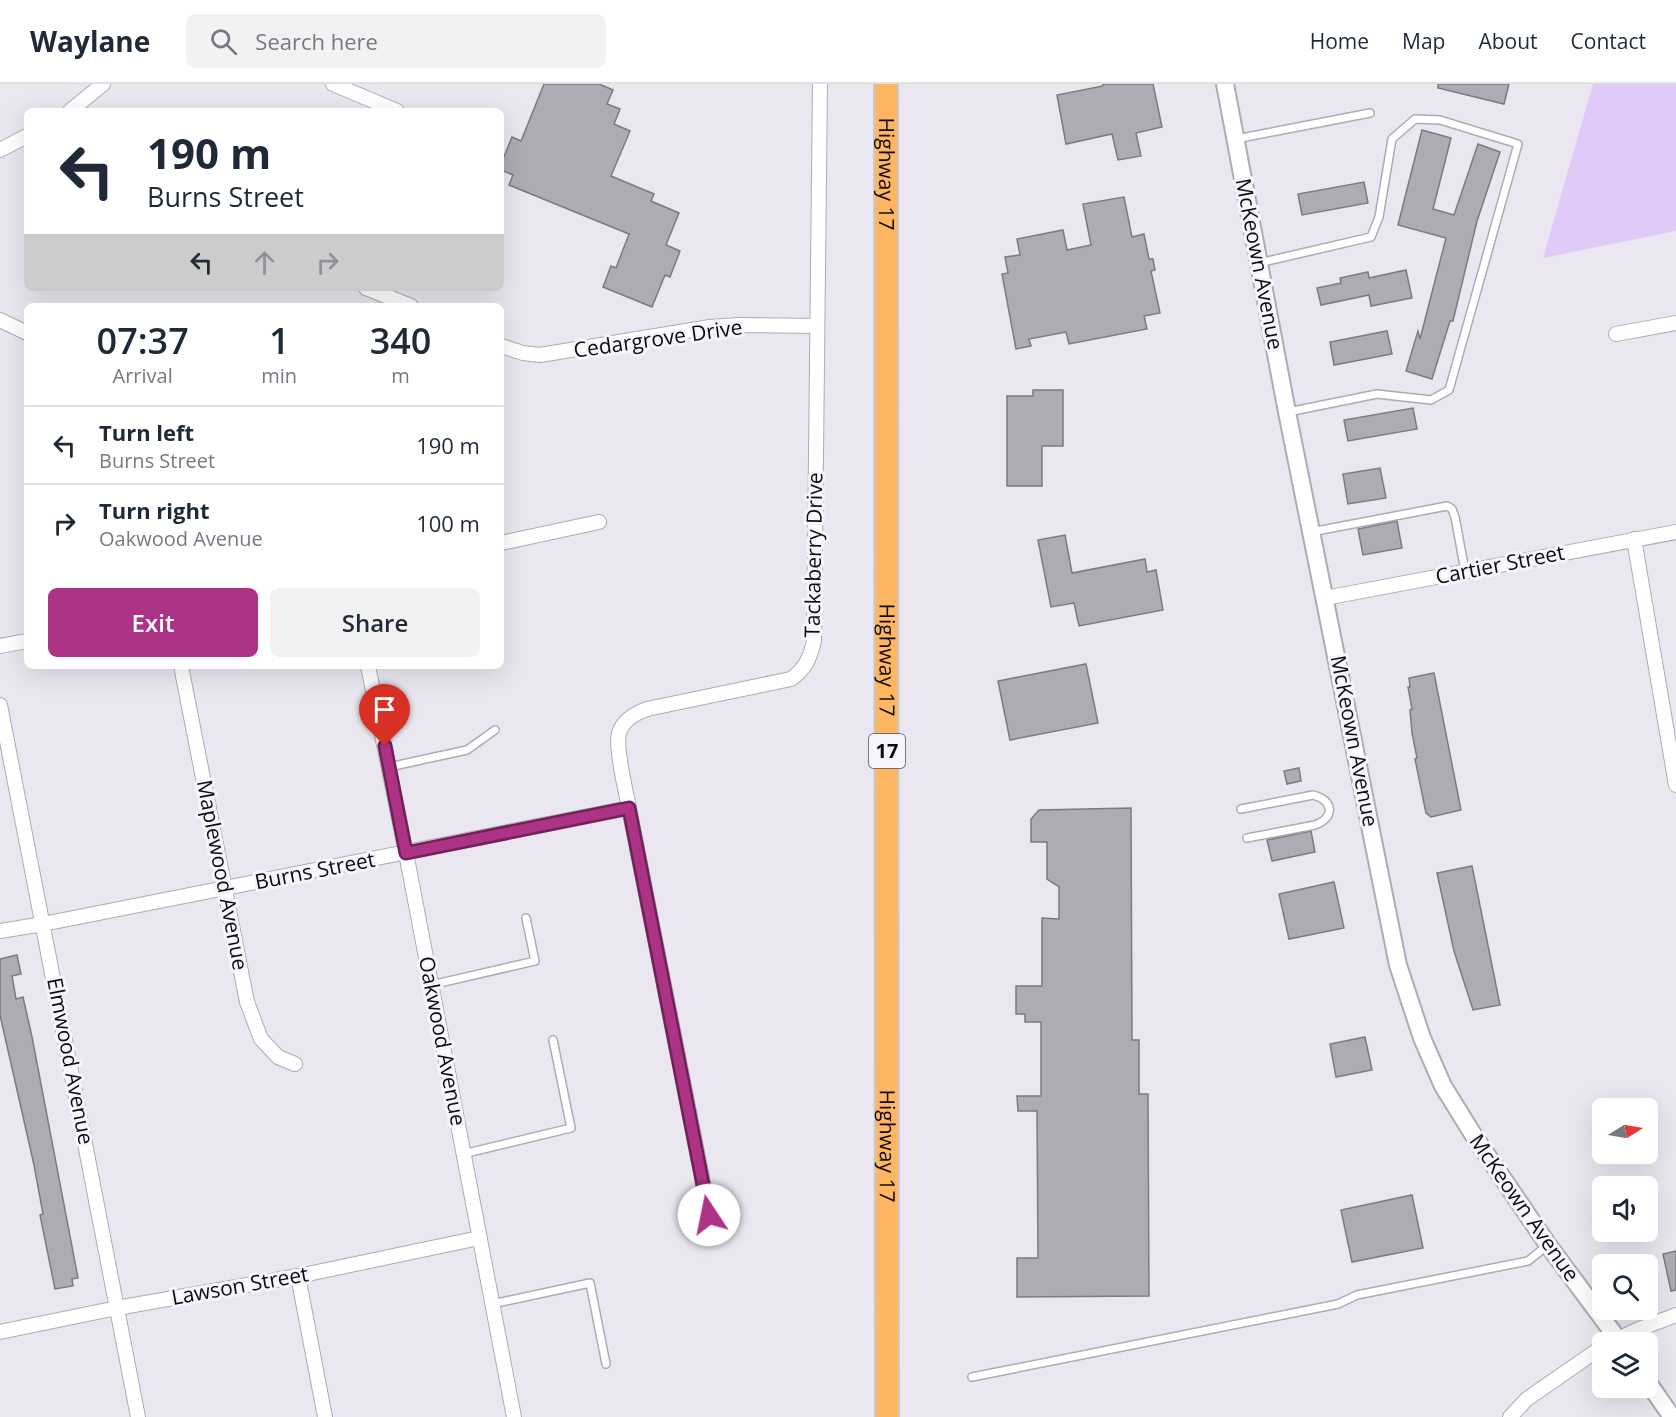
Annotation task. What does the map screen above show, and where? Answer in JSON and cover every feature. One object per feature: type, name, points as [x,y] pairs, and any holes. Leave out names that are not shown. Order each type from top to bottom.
[{"type":"highway","name":"Highway 17","points":[[886,84],[887,1417]]},
{"type":"street","points":[[74,108],[103,84]]},
{"type":"street","points":[[333,84],[390,108]]},
{"type":"street","name":"Tackaberry Drive","points":[[714,1238],[629,808],[619,747],[619,733],[625,722],[635,713],[780,683],[791,679],[808,663],[814,641],[820,84]]},
{"type":"street","name":"McKeown Avenue","points":[[1225,84],[1287,412],[1398,965],[1422,1038],[1443,1086],[1548,1245],[1610,1332]]},
{"type":"street","points":[[0,150],[24,138]]},
{"type":"street","points":[[375,291],[393,297]]},
{"type":"street","points":[[0,320],[24,332]]},
{"type":"street","points":[[1616,334],[1676,323]]},
{"type":"street","name":"Cedargrove Drive","points":[[504,347],[540,355],[710,327],[816,326]]},
{"type":"street","points":[[504,542],[599,522]]},
{"type":"street","name":"Cartier Street","points":[[1325,598],[1676,531]]},
{"type":"street","points":[[1634,539],[1671,729],[1676,785]]},
{"type":"street","points":[[0,646],[24,642]]},
{"type":"street","name":"Maplewood Avenue","points":[[182,669],[247,1002],[261,1039],[278,1057],[296,1064]]},
{"type":"street","name":"Oakwood Avenue","points":[[369,669],[514,1417]]},
{"type":"street","name":"Elmwood Avenue","points":[[0,705],[138,1417]]},
{"type":"street","name":"Burns Street","points":[[0,931],[629,808]]},
{"type":"street","name":"Lawson Street","points":[[0,1332],[117,1308],[298,1276],[479,1238]]},
{"type":"street","points":[[298,1276],[326,1417]]},
{"type":"street","points":[[1637,1332],[1676,1315]]},
{"type":"street","points":[[1510,1417],[1527,1399],[1592,1354]]},
{"type":"street","points":[[1658,1397],[1672,1417]]},
{"type":"lane","points":[[1236,139],[1370,113]]},
{"type":"lane","points":[[1258,263],[1371,237],[1379,217],[1392,139],[1415,119],[1440,120],[1518,144],[1449,390],[1431,400],[1377,394],[1287,412]]},
{"type":"lane","points":[[1311,532],[1448,506],[1455,517],[1465,571]]},
{"type":"lane","points":[[389,766],[467,750],[495,730]]},
{"type":"lane","points":[[1241,809],[1313,795],[1322,797],[1328,802],[1328,817],[1323,822],[1247,838]]},
{"type":"lane","points":[[431,985],[535,961],[526,918]]},
{"type":"lane","points":[[463,1154],[571,1128],[553,1040]]},
{"type":"lane","points":[[972,1377],[1338,1304],[1357,1295],[1528,1260],[1548,1245]]},
{"type":"lane","points":[[492,1304],[590,1283],[606,1364]]},
{"type":"shaded area","points":[[1593,84],[1676,84],[1676,231],[1543,258]]},
{"type":"building","points":[[544,84],[599,84],[613,90],[607,104],[620,109],[614,124],[630,131],[611,176],[654,194],[651,201],[679,213],[666,245],[680,251],[670,277],[665,275],[652,307],[603,287],[611,266],[616,268],[629,234],[509,185],[513,175],[504,171],[504,157],[512,137],[521,141]]},
{"type":"building","points":[[1103,84],[1153,84],[1162,127],[1136,133],[1141,156],[1118,160],[1112,134],[1066,144],[1057,95],[1103,86]]},
{"type":"building","points":[[1438,84],[1509,84],[1504,104],[1438,88]]},
{"type":"building","points":[[1422,130],[1451,138],[1433,209],[1454,215],[1478,144],[1500,152],[1477,221],[1453,321],[1450,321],[1432,379],[1406,371],[1418,331],[1420,339],[1446,238],[1398,225]]},
{"type":"building","points":[[1364,182],[1368,203],[1302,215],[1298,194]]},
{"type":"building","points":[[1124,197],[1132,237],[1144,234],[1149,259],[1153,259],[1155,270],[1151,271],[1160,313],[1144,316],[1147,329],[1069,344],[1066,332],[1029,339],[1031,346],[1016,349],[1002,274],[1008,273],[1005,257],[1020,255],[1017,239],[1063,230],[1067,250],[1091,245],[1083,204]]},
{"type":"building","points":[[1406,270],[1412,298],[1371,306],[1369,295],[1321,305],[1317,288],[1341,283],[1340,278],[1368,272],[1369,278]]},
{"type":"building","points":[[1387,331],[1392,354],[1334,365],[1330,342]]},
{"type":"building","points":[[1033,390],[1063,390],[1063,446],[1042,446],[1042,486],[1007,486],[1007,396],[1033,396]]},
{"type":"building","points":[[1413,408],[1417,429],[1348,441],[1344,420]]},
{"type":"building","points":[[1380,468],[1386,498],[1348,504],[1343,474]]},
{"type":"building","points":[[1397,521],[1402,548],[1363,555],[1358,529]]},
{"type":"building","points":[[1065,535],[1072,573],[1145,559],[1147,572],[1156,570],[1163,610],[1079,626],[1074,603],[1051,607],[1038,540]]},
{"type":"building","points":[[1086,664],[1098,723],[1010,740],[998,681]]},
{"type":"building","points":[[1434,673],[1461,810],[1431,817],[1426,813],[1415,759],[1417,758],[1412,733],[1410,710],[1412,709],[1408,687],[1410,687],[1409,678]]},
{"type":"building","points":[[1299,768],[1301,781],[1287,784],[1284,771]]},
{"type":"building","points":[[1131,808],[1132,1040],[1139,1040],[1139,1094],[1148,1094],[1149,1296],[1017,1297],[1017,1258],[1038,1258],[1037,1111],[1018,1111],[1017,1096],[1041,1096],[1041,1022],[1025,1022],[1025,1014],[1016,1014],[1016,986],[1042,986],[1042,918],[1059,919],[1059,887],[1047,879],[1047,842],[1031,842],[1031,819],[1039,810]]},
{"type":"building","points":[[1311,831],[1315,852],[1272,861],[1267,840]]},
{"type":"building","points":[[1472,866],[1500,1005],[1473,1010],[1454,951],[1437,873]]},
{"type":"building","points":[[1334,882],[1344,928],[1289,939],[1279,894]]},
{"type":"building","points":[[17,955],[21,974],[12,976],[16,999],[23,997],[32,1037],[78,1278],[72,1279],[73,1286],[55,1289],[40,1215],[43,1214],[34,1165],[0,1015],[0,959]]},
{"type":"building","points":[[1365,1037],[1372,1070],[1336,1077],[1330,1044]]},
{"type":"building","points":[[1412,1195],[1423,1248],[1352,1262],[1341,1210]]},
{"type":"building","points":[[1676,1251],[1676,1290],[1671,1291],[1663,1254]]},
{"type":"route","points":[[385,746],[406,853],[629,808],[709,1215]]}]
